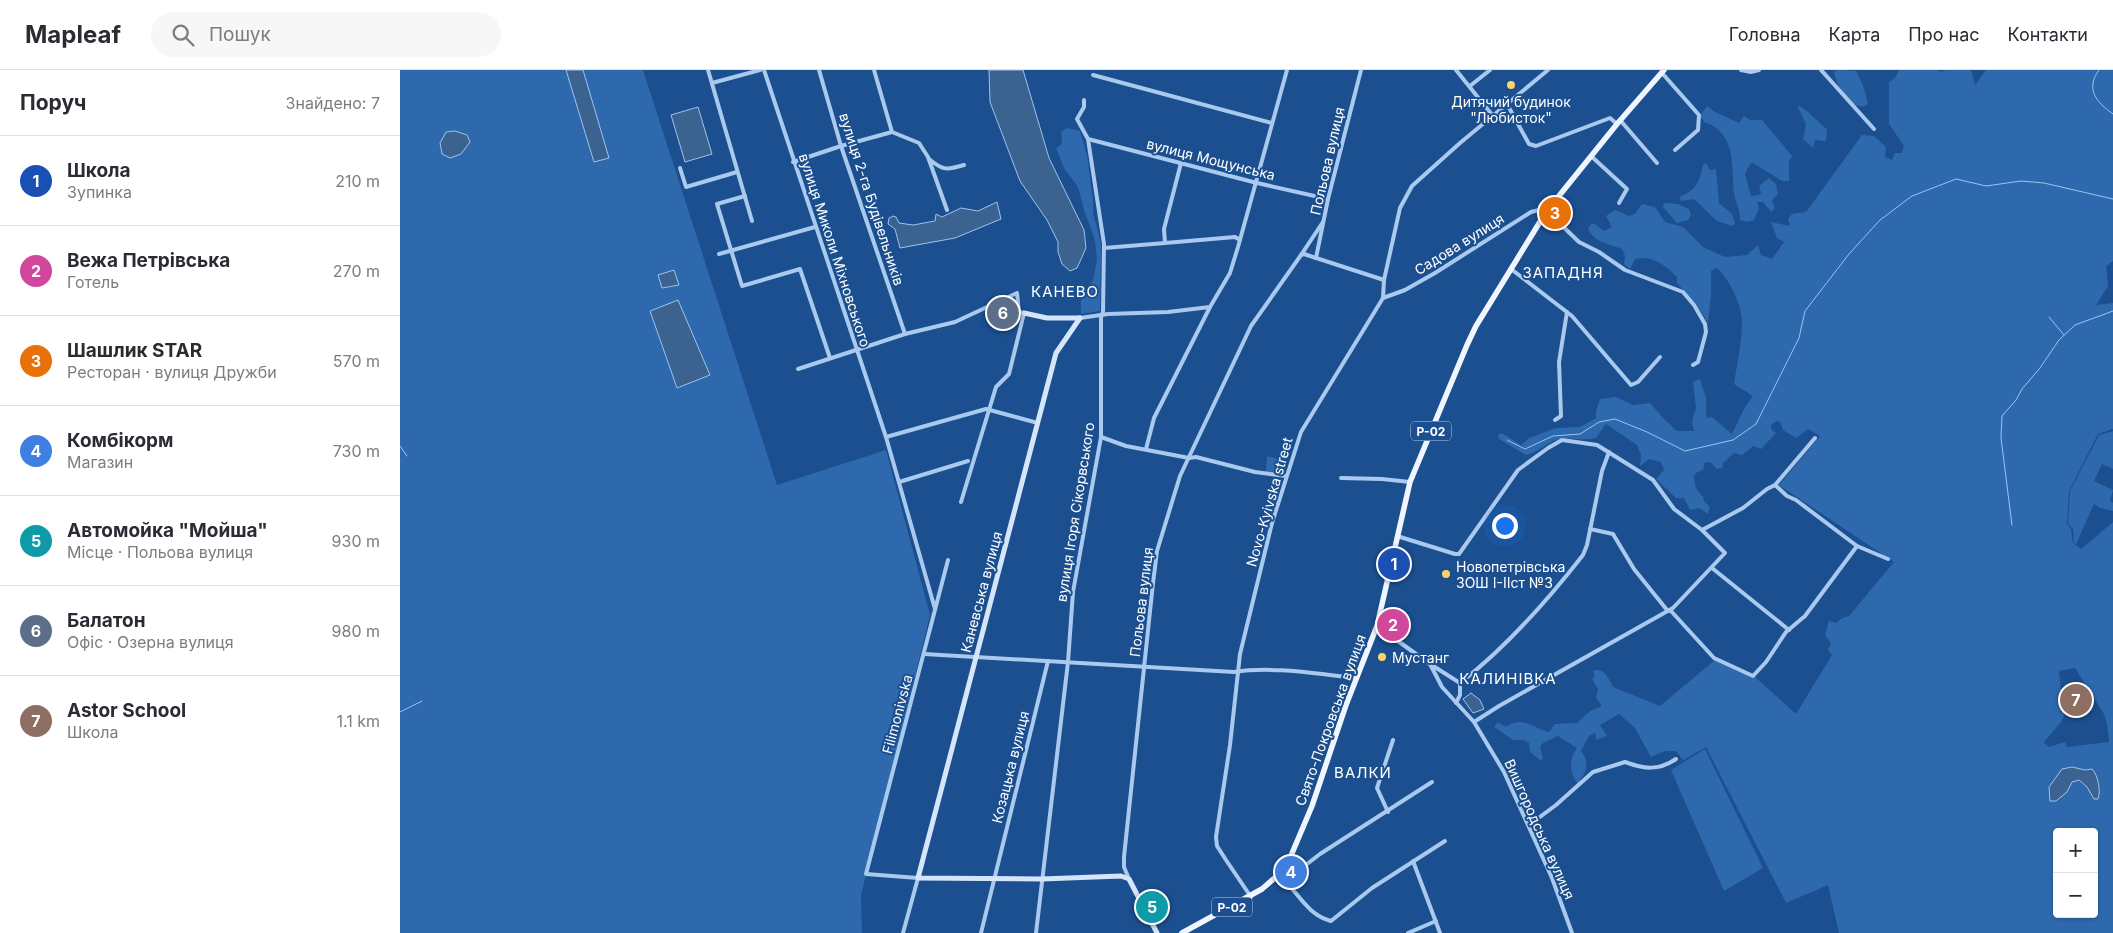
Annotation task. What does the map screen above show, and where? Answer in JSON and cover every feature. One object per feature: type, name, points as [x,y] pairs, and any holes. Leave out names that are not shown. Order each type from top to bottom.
[{"type":"main road","name":"Свято-Покровська вулиця","points":[[1182,933],[1251,897],[1278,875],[1290,858],[1312,806],[1356,678],[1377,626],[1410,482],[1476,326],[1546,212],[1618,122],[1663,71]]},
{"type":"street","points":[[708,70],[752,221]]},
{"type":"street","points":[[712,83],[760,70]]},
{"type":"street","name":"вулиця Миколи Міхновського","points":[[764,70],[886,436],[935,609]]},
{"type":"street","name":"вулиця 2-га Будівельників","points":[[819,70],[841,146],[905,334]]},
{"type":"street","points":[[874,70],[892,132]]},
{"type":"street","points":[[1146,449],[1154,418],[1210,307],[1230,273],[1257,183],[1287,70]]},
{"type":"street","name":"Польова вулиця","points":[[1316,258],[1328,199],[1361,70]]},
{"type":"street","points":[[1456,70],[1493,116]]},
{"type":"street","points":[[1470,86],[1490,70]]},
{"type":"street","name":"Novo-Kyivska street","points":[[1251,897],[1217,846],[1216,837],[1230,745],[1237,672],[1272,523],[1301,432],[1383,298],[1384,280],[1392,252],[1400,208],[1412,186],[1460,143],[1548,70]]},
{"type":"street","points":[[1741,70],[1751,72],[1759,70]]},
{"type":"street","points":[[1821,70],[1874,129]]},
{"type":"street","points":[[1663,71],[1699,115],[1698,130],[1675,150]]},
{"type":"street","points":[[1094,75],[1272,123]]},
{"type":"street","name":"вулиця Ігоря Сікорвського","points":[[1036,933],[1068,662],[1073,592],[1101,437],[1101,317],[1103,312],[1104,248],[1088,139],[1077,119],[1084,107],[1084,100]]},
{"type":"street","points":[[1507,104],[1529,144],[1536,146],[1610,118],[1618,122],[1657,163]]},
{"type":"street","points":[[794,162],[841,146],[892,132],[919,143],[928,157],[939,168],[950,169],[964,165]]},
{"type":"street","name":"вулиця Мощунська","points":[[1088,139],[1257,183],[1328,199]]},
{"type":"street","points":[[1590,156],[1627,189],[1619,203]]},
{"type":"street","points":[[928,157],[947,210]]},
{"type":"street","points":[[1165,243],[1164,229],[1181,163]]},
{"type":"street","points":[[680,168],[686,187],[737,172]]},
{"type":"street","points":[[745,196],[717,204],[742,286],[800,269],[830,358]]},
{"type":"street","name":"Садова вулиця","points":[[1383,298],[1435,274],[1531,212],[1539,210],[1546,212]]},
{"type":"street","points":[[1546,212],[1579,242],[1599,252],[1625,270],[1683,292],[1701,315],[1706,332],[1698,362],[1693,365]]},
{"type":"street","name":"Польова вулиця","points":[[1156,933],[1124,867],[1124,856],[1157,551],[1180,476],[1221,385],[1251,326],[1324,220]]},
{"type":"street","points":[[719,254],[815,227]]},
{"type":"street","points":[[1104,248],[1235,237],[1240,240]]},
{"type":"street","points":[[1301,255],[1384,280]]},
{"type":"street","points":[[1511,269],[1567,312],[1631,385],[1638,382],[1660,357]]},
{"type":"street","points":[[1353,276],[1355,271]]},
{"type":"street","points":[[798,370],[905,334],[955,322],[1017,293],[1019,312],[1047,318],[1101,317],[1108,314],[1168,312],[1210,307]]},
{"type":"street","points":[[1555,420],[1561,416],[1559,362],[1567,312]]},
{"type":"street","points":[[961,502],[996,387],[1010,374],[1024,313]]},
{"type":"street","name":"Каневська вулиця","points":[[918,878],[1056,353],[1080,318]]},
{"type":"street","points":[[886,436],[986,409],[1038,423]]},
{"type":"street","points":[[1101,437],[1126,446],[1189,458],[1196,457],[1255,472],[1286,476]]},
{"type":"street","points":[[1702,530],[1743,508],[1774,485],[1815,438]]},
{"type":"street","points":[[1397,536],[1459,554],[1518,470],[1562,440],[1597,445],[1653,480],[1674,509],[1702,530],[1724,550],[1725,553],[1722,558],[1673,608],[1474,722]]},
{"type":"street","points":[[1456,703],[1460,695],[1460,683],[1488,662],[1583,554],[1602,471],[1609,452]]},
{"type":"street","points":[[899,482],[968,461]]},
{"type":"street","points":[[1341,478],[1403,480],[1410,482]]},
{"type":"street","points":[[1774,485],[1857,546],[1888,559]]},
{"type":"street","points":[[1590,529],[1613,534],[1634,569],[1667,610],[1672,610],[1714,658],[1753,676],[1766,662],[1789,630],[1805,616],[1857,546]]},
{"type":"street","name":"Filimonivska","points":[[918,878],[866,874],[948,560]]},
{"type":"street","points":[[1712,568],[1789,630]]},
{"type":"street","name":"Вишгородська вулиця","points":[[1377,626],[1460,683]]},
{"type":"street","points":[[924,654],[1237,672],[1244,670],[1277,670],[1356,678]]},
{"type":"street","name":"Козацька вулиця","points":[[982,933],[1048,661]]},
{"type":"street","name":"Вишгородська вулиця","points":[[1430,664],[1442,687],[1474,722],[1504,772],[1552,878],[1572,933]]},
{"type":"street","points":[[1388,812],[1377,788],[1393,740]]},
{"type":"street","points":[[1529,825],[1556,805],[1593,772],[1625,762],[1638,767],[1653,769],[1667,765],[1676,759]]},
{"type":"street","points":[[1285,881],[1320,854],[1432,782]]},
{"type":"street","points":[[1278,875],[1308,907],[1324,919],[1331,921],[1372,888],[1445,841]]},
{"type":"street","points":[[1413,861],[1440,933]]},
{"type":"street","points":[[903,933],[918,878],[1042,879],[1121,876],[1129,879]]},
{"type":"street","points":[[1408,933],[1436,921]]},
{"type":"shaded area","points":[[400,70],[643,70],[777,485],[886,450],[930,615],[861,895],[862,933],[400,933]]},
{"type":"shaded area","points":[[566,70],[583,70],[609,158],[594,162]]},
{"type":"shaded area","points":[[989,70],[1023,70],[1049,158],[1084,230],[1086,248],[1077,268],[1070,271],[1062,264],[1058,252],[1058,242],[1047,220],[1020,181],[990,102]]},
{"type":"shaded area","points":[[1837,70],[1856,71],[1863,85],[1868,104],[1857,106],[1846,97],[1835,78],[1834,72]]},
{"type":"shaded area","points":[[1899,70],[1937,70],[1942,72],[1945,70],[1971,70],[1975,85],[1986,70],[2113,70],[2113,261],[2106,266],[2108,286],[2096,305],[2113,303],[2113,429],[2098,434],[2069,491],[2067,524],[2071,529],[2073,543],[2081,549],[2113,522],[2113,933],[1839,933],[1828,885],[1786,903],[1706,747],[1670,768],[1683,760],[1676,751],[1665,751],[1651,757],[1635,728],[1619,714],[1600,725],[1607,736],[1596,740],[1595,733],[1589,736],[1581,751],[1586,759],[1585,772],[1577,783],[1571,766],[1572,757],[1577,748],[1558,736],[1543,743],[1540,747],[1543,758],[1541,761],[1530,752],[1529,743],[1523,740],[1513,740],[1494,727],[1498,722],[1506,727],[1522,722],[1549,732],[1555,724],[1577,723],[1590,711],[1602,706],[1596,698],[1598,689],[1592,679],[1595,676],[1593,671],[1597,670],[1606,674],[1613,687],[1660,706],[1715,660],[1754,676],[1796,714],[1832,655],[1828,650],[1831,643],[1825,635],[1829,621],[1836,623],[1842,618],[1849,616],[1894,562],[1779,485],[1820,436],[1808,429],[1796,438],[1783,430],[1780,422],[1777,421],[1771,425],[1771,429],[1776,433],[1761,449],[1753,446],[1742,455],[1734,453],[1723,463],[1722,468],[1717,469],[1711,463],[1705,462],[1703,470],[1696,473],[1694,477],[1696,488],[1710,507],[1708,514],[1699,508],[1690,510],[1684,498],[1676,498],[1656,479],[1664,470],[1661,462],[1649,459],[1640,466],[1641,455],[1637,445],[1606,424],[1596,438],[1559,439],[1526,455],[1499,439],[1498,435],[1502,433],[1521,445],[1529,438],[1556,428],[1580,427],[1596,418],[1600,399],[1616,397],[1633,405],[1650,403],[1677,431],[1694,431],[1692,421],[1696,408],[1693,382],[1700,379],[1706,398],[1706,418],[1712,417],[1732,434],[1745,407],[1753,396],[1734,384],[1742,321],[1737,300],[1726,278],[1717,268],[1711,271],[1708,323],[1696,304],[1677,283],[1677,277],[1668,269],[1658,262],[1641,258],[1635,259],[1630,269],[1624,264],[1625,256],[1622,249],[1598,240],[1588,229],[1591,224],[1595,224],[1604,231],[1612,227],[1606,216],[1615,210],[1629,216],[1635,214],[1642,204],[1655,207],[1665,222],[1683,227],[1703,247],[1725,257],[1747,255],[1758,245],[1761,255],[1772,259],[1784,242],[1777,238],[1771,222],[1790,226],[1788,219],[1792,214],[1806,212],[1862,135],[1874,136],[1886,147],[1885,157],[1892,160],[1895,153],[1902,153],[1904,146],[1889,124],[1889,82],[1895,78]],"holes":[[[2075,668],[2104,714],[2109,742],[2067,747],[2065,742],[2049,747],[2044,742],[2064,716],[2059,671]]]},
{"type":"shaded area","points":[[1797,105],[1827,129],[1826,141],[1815,140],[1813,148],[1803,139],[1806,124]]},
{"type":"shaded area","points":[[1707,106],[1715,112],[1739,123],[1744,116],[1750,120],[1762,120],[1793,157],[1789,160],[1789,181],[1782,181],[1753,163],[1750,164],[1745,174],[1751,196],[1761,193],[1759,186],[1769,178],[1776,184],[1778,194],[1772,200],[1775,208],[1771,212],[1763,202],[1757,202],[1759,209],[1754,220],[1747,222],[1740,220],[1734,193],[1730,151],[1722,134],[1715,127],[1704,122],[1700,116]]},
{"type":"shaded area","points":[[698,107],[712,154],[685,162],[671,115]]},
{"type":"shaded area","points":[[1067,128],[1080,131],[1087,155],[1093,213],[1101,243],[1100,311],[1081,314],[1081,301],[1093,280],[1097,260],[1095,240],[1078,187],[1064,168],[1056,148],[1062,144],[1061,132]]},
{"type":"shaded area","points":[[455,131],[467,135],[470,142],[461,154],[450,158],[442,154],[440,143],[446,132]]},
{"type":"shaded area","points":[[1706,163],[1710,170],[1716,169],[1719,203],[1732,214],[1735,224],[1732,226],[1717,221],[1694,199],[1681,201],[1679,197],[1696,185],[1703,165]]},
{"type":"shaded area","points":[[997,202],[1001,219],[955,238],[900,248],[895,229],[888,224],[889,218],[893,216],[896,217],[899,223],[913,225],[935,221],[936,214],[942,217],[961,208],[978,211]]},
{"type":"shaded area","points":[[1664,203],[1678,204],[1689,209],[1691,215],[1688,220],[1677,223],[1663,207]]},
{"type":"shaded area","points":[[674,270],[679,285],[662,288],[658,275]]},
{"type":"shaded area","points":[[678,300],[710,375],[677,388],[650,311]]},
{"type":"shaded area","points":[[2113,431],[2113,469],[2102,464],[2094,481],[2113,490],[2110,501],[2113,503],[2113,511],[2100,508],[2094,504],[2076,544],[2074,543],[2073,529],[2068,524],[2070,491],[2099,435]]},
{"type":"shaded area","points":[[1267,456],[1287,461],[1285,475],[1266,472]]},
{"type":"shaded area","points":[[1471,693],[1480,700],[1484,709],[1473,713],[1463,699]]},
{"type":"shaded area","points":[[1705,749],[1763,868],[1724,891],[1671,770]]},
{"type":"shaded area","points":[[2072,767],[2085,770],[2092,769],[2098,783],[2098,799],[2094,799],[2087,787],[2079,780],[2072,782],[2067,792],[2056,801],[2050,801],[2049,787],[2062,769]]},
{"type":"waterway","points":[[2099,70],[2093,83],[2094,95],[2113,114]]},
{"type":"waterway","points":[[1507,440],[1525,449],[1553,436],[1580,434],[1599,422],[1615,419],[1685,451],[1733,440],[1756,424],[1799,338],[1805,311],[1849,254],[1880,220],[1912,196],[1956,179],[1986,186],[2021,181],[2044,183],[2113,199]]},
{"type":"waterway","points":[[2012,525],[2001,438],[2002,416],[2016,400],[2022,389],[2040,368],[2059,340],[2075,325],[2113,311]]},
{"type":"waterway","points":[[2049,317],[2064,335]]},
{"type":"waterway","points":[[400,446],[407,456]]},
{"type":"waterway","points":[[400,712],[422,701]]},
{"type":"place","name":"Дитячий будинок \"Любисток\"","points":[[1511,85]]},
{"type":"place","name":"Шашлик STAR","points":[[1555,213]]},
{"type":"place","name":"Балатон","points":[[1003,313]]},
{"type":"place","name":"Школа","points":[[1394,564]]},
{"type":"place","name":"Новопетрівська ЗОШ I-IIст №3","points":[[1446,574]]},
{"type":"place","name":"Вежа Петрівська","points":[[1393,625]]},
{"type":"place","name":"Мустанг","points":[[1382,657]]},
{"type":"place","name":"Astor School","points":[[2076,700]]},
{"type":"place","name":"Комбікорм","points":[[1291,872]]},
{"type":"place","name":"Автомойка \"Мойша\"","points":[[1152,907]]},
{"type":"district","name":"ЗАПАДНЯ","points":[[1563,272]]},
{"type":"district","name":"КАНЕВО","points":[[1065,291]]},
{"type":"district","name":"КАЛИНІВКА","points":[[1508,678]]},
{"type":"district","name":"ВАЛКИ","points":[[1363,772]]}]
